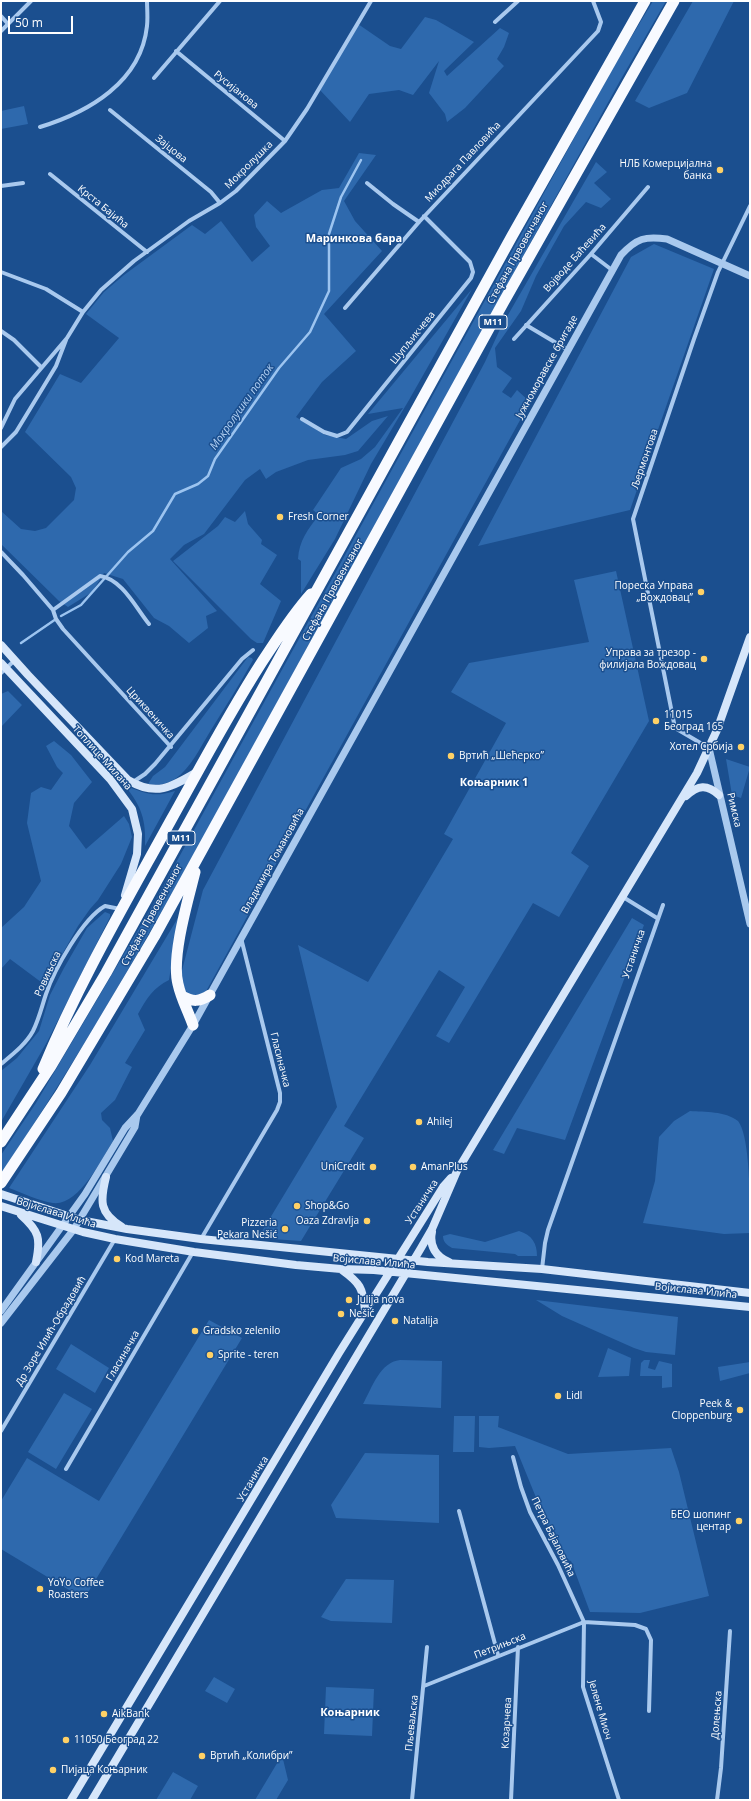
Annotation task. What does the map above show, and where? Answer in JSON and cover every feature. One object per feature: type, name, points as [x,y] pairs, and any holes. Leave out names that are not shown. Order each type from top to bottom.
[{"type":"highway","name":"Стефана Првовенчаног","points":[[1,1142],[32,1096],[106,973],[644,1]]},
{"type":"highway","name":"Стефана Првовенчаног","points":[[1,1183],[61,1093],[106,1019],[199,856],[503,303],[674,1]]},
{"type":"highway","points":[[32,1096],[68,1012],[120,909],[197,772],[239,700],[281,633],[297,609],[325,578]]},
{"type":"highway","points":[[193,1025],[178,983],[176,969],[178,950],[189,895],[199,856]]},
{"type":"highway","points":[[182,996],[194,1002],[210,995]]},
{"type":"main road","name":"Устаничка","points":[[92,1800],[432,1229],[457,1171],[681,800],[709,748],[723,716],[750,637]]},
{"type":"main road","name":"Топлице Милана","points":[[1,644],[102,754],[124,777],[132,783],[151,789],[163,789],[178,783],[197,772]]},
{"type":"main road","name":"Топлице Милана","points":[[2,666],[94,762],[127,801],[137,824],[138,834],[135,865],[120,909]]},
{"type":"main road","points":[[94,762],[102,754]]},
{"type":"main road","points":[[681,800],[698,787],[708,787],[719,795]]},
{"type":"main road","name":"Устаничка","points":[[71,1800],[365,1310],[443,1187],[457,1171]]},
{"type":"main road","points":[[106,1177],[102,1193],[103,1207],[108,1217],[126,1229]]},
{"type":"main road","name":"Војислава Илића","points":[[1,1194],[68,1217],[126,1229],[202,1239],[398,1259],[542,1269],[750,1294]]},
{"type":"main road","name":"Војислава Илића","points":[[5,1208],[62,1226],[115,1239],[194,1252],[341,1269],[389,1272],[750,1307]]},
{"type":"main road","points":[[19,1213],[31,1224],[39,1237],[40,1247],[36,1262]]},
{"type":"main road","points":[[432,1229],[430,1238],[434,1250],[438,1256],[453,1264]]},
{"type":"main road","points":[[341,1269],[359,1283],[364,1296],[365,1310]]},
{"type":"street","points":[[1,31],[31,1]]},
{"type":"street","points":[[40,127],[53,123],[98,102],[124,79],[136,61],[145,38],[147,26],[147,1]]},
{"type":"street","points":[[154,78],[220,1]]},
{"type":"street","name":"Мокролушка","points":[[1,447],[16,432],[56,366],[67,338],[83,312],[95,297],[114,278],[147,252],[189,221],[220,203],[236,191],[285,141],[307,109],[371,1]]},
{"type":"street","points":[[495,22],[518,1]]},
{"type":"street","name":"Миодрага Павловића","points":[[345,308],[424,216],[598,31],[601,22],[593,1]]},
{"type":"street","points":[[1,16],[8,24]]},
{"type":"street","name":"Русијанова","points":[[176,51],[285,141]]},
{"type":"street","name":"Зајцова","points":[[110,110],[211,192],[220,203]]},
{"type":"street","name":"Крста Бајића","points":[[50,174],[147,252]]},
{"type":"street","points":[[1,186],[23,183]]},
{"type":"street","points":[[367,183],[392,204],[419,222]]},
{"type":"street","name":"Војводе Баћевића","points":[[514,339],[591,254],[648,187]]},
{"type":"street","name":"Љермонтова","points":[[709,748],[675,728],[633,519],[694,339],[722,263],[750,206]]},
{"type":"street","name":"Шупљикчева","points":[[302,419],[324,432],[337,436],[347,432],[471,278],[473,272],[470,262],[424,216]]},
{"type":"street","name":"Јужноморавске бригаде","points":[[421,615],[612,270],[621,255],[630,245],[639,239],[654,238],[667,240],[750,276]]},
{"type":"street","points":[[591,254],[612,270]]},
{"type":"street","points":[[1,272],[46,290],[83,312]]},
{"type":"street","points":[[526,325],[568,350]]},
{"type":"street","points":[[1,331],[14,340],[41,367]]},
{"type":"street","name":"Мокролушка","points":[[1,428],[15,399],[67,338]]},
{"type":"street","name":"Цриквеничка","points":[[1,552],[24,575],[53,610],[56,619],[63,629],[171,747],[242,659],[253,650]]},
{"type":"street","points":[[53,610],[100,576],[119,586],[149,624]]},
{"type":"street","name":"Владимира Томановића","points":[[1,1311],[84,1194],[125,1128],[138,1114],[193,1025],[421,615]]},
{"type":"street","points":[[2,666],[9,653]]},
{"type":"street","points":[[2,666],[15,660]]},
{"type":"street","points":[[132,783],[146,774],[171,747]]},
{"type":"street","name":"Римска","points":[[709,748],[750,924]]},
{"type":"street","points":[[623,897],[657,918]]},
{"type":"street","name":"Устаничка","points":[[542,1269],[544,1243],[657,918],[663,905]]},
{"type":"street","name":"Ровињска","points":[[1,1064],[15,1052],[32,1032],[51,983],[84,924],[95,912],[105,906],[120,909]]},
{"type":"street","name":"Гласиначка","points":[[202,1239],[277,1110],[280,1102],[280,1094],[241,937]]},
{"type":"street","name":"Владимира Томановића","points":[[1,1323],[80,1220],[135,1127],[138,1114]]},
{"type":"street","name":"Др Зоре Илић-Обрадовић","points":[[1,1431],[115,1239]]},
{"type":"street","name":"Гласиначка","points":[[66,1469],[194,1252]]},
{"type":"street","name":"Петра Бајаловића","points":[[513,1457],[521,1487],[530,1512],[558,1565],[584,1622]]},
{"type":"street","points":[[459,1511],[498,1655]]},
{"type":"street","points":[[584,1622],[636,1625],[646,1629],[651,1640],[649,1711]]},
{"type":"street","name":"Петрињска","points":[[424,1686],[518,1647],[584,1622]]},
{"type":"street","name":"Јелене Миоч","points":[[584,1622],[583,1687],[619,1800]]},
{"type":"street","name":"Долењска","points":[[717,1800],[721,1768],[730,1632]]},
{"type":"street","name":"Пљеваљска","points":[[412,1800],[427,1647]]},
{"type":"street","name":"Козарчева","points":[[511,1800],[518,1647]]},
{"type":"shaded area","points":[[653,1],[666,1],[621,79],[199,846],[123,979],[43,1110],[1,1174],[1,1155],[36,1103],[150,910],[611,71]]},
{"type":"shaded area","points":[[693,1],[734,1],[687,93],[649,108],[635,101]]},
{"type":"shaded area","points":[[425,17],[436,20],[474,42],[444,71],[447,76],[500,28],[509,33],[504,47],[497,59],[504,66],[465,108],[447,122],[445,114],[429,93],[439,61],[413,95],[399,90],[369,94],[350,122],[319,89],[358,24],[390,46],[401,49]]},
{"type":"shaded area","points":[[24,106],[28,124],[1,129],[1,111]]},
{"type":"shaded area","points":[[359,153],[376,155],[344,201],[355,221],[382,251],[324,314],[356,351],[322,382],[296,417],[325,435],[346,439],[372,421],[388,416],[358,451],[345,455],[308,460],[276,472],[266,479],[260,469],[245,480],[204,534],[184,545],[170,559],[217,611],[206,616],[208,628],[189,643],[169,626],[154,618],[123,579],[104,573],[92,592],[68,607],[59,601],[1,544],[1,511],[21,529],[35,531],[46,528],[74,500],[76,488],[71,477],[25,432],[60,374],[81,383],[119,338],[86,314],[104,292],[124,275],[192,225],[205,234],[221,221],[252,262],[270,246],[256,227],[254,215],[267,201],[281,213],[322,190],[339,188]]},
{"type":"shaded area","points":[[596,162],[607,172],[594,183],[611,199],[601,208],[586,202],[564,226],[536,276],[521,311],[495,348],[497,367],[512,378],[502,392],[511,398],[517,390],[530,402],[204,995],[196,998],[185,992],[180,978],[203,890],[485,362],[501,327]]},
{"type":"shaded area","points":[[654,244],[714,269],[630,510],[478,546],[631,257]]},
{"type":"shaded area","points":[[472,289],[371,464],[335,539],[301,594],[301,561],[298,559],[302,541],[311,525],[319,515],[313,510],[341,468],[361,459],[375,447],[403,408],[368,414]]},
{"type":"shaded area","points":[[245,511],[248,524],[262,540],[261,544],[277,555],[260,584],[281,601],[263,643],[257,643],[251,639],[173,561],[218,526],[225,517],[235,522]]},
{"type":"shaded area","points":[[616,571],[649,721],[571,853],[589,866],[559,917],[533,903],[449,1043],[436,1036],[465,987],[439,970],[344,1126],[364,1138],[301,1241],[258,1238],[337,1107],[298,945],[368,982],[453,839],[444,834],[506,723],[451,692],[469,663],[589,642],[574,580]]},
{"type":"shaded area","points":[[248,657],[252,658],[253,660],[191,763],[172,781],[158,785],[148,784],[153,776],[165,767]]},
{"type":"shaded area","points":[[8,691],[22,705],[1,727],[1,694]]},
{"type":"shaded area","points":[[54,741],[71,755],[92,782],[74,803],[69,826],[86,849],[124,816],[129,824],[132,837],[121,864],[98,900],[78,926],[45,985],[10,959],[1,969],[1,928],[24,907],[41,881],[27,823],[31,793],[41,787],[51,790],[63,773],[57,767],[46,746]]},
{"type":"shaded area","points":[[726,759],[750,767],[741,798],[732,795]]},
{"type":"shaded area","points":[[125,786],[150,794],[161,794],[175,791],[145,846],[145,829],[142,814]]},
{"type":"shaded area","points":[[105,912],[110,914],[110,917],[47,1042],[1,1122],[1,1071],[17,1058],[39,1031],[50,995],[64,968],[87,928]]},
{"type":"shaded area","points":[[179,916],[169,980],[159,986],[151,994],[138,1014],[145,1030],[125,1063],[132,1067],[115,1100],[101,1113],[102,1120],[110,1128],[113,1141],[96,1170],[80,1190],[63,1202],[48,1202],[9,1188],[90,1065]]},
{"type":"shaded area","points":[[632,918],[644,925],[565,1140],[517,1128],[504,1154],[493,1150]]},
{"type":"shaded area","points":[[690,1111],[727,1115],[738,1121],[742,1129],[748,1157],[750,1233],[724,1234],[643,1223],[655,1181],[659,1137],[674,1121]]},
{"type":"shaded area","points":[[519,1231],[533,1240],[536,1247],[537,1256],[518,1256],[515,1254],[452,1248],[448,1246],[443,1236],[450,1234],[485,1242]]},
{"type":"shaded area","points":[[536,1300],[678,1317],[675,1355],[646,1352],[634,1348],[562,1316]]},
{"type":"shaded area","points":[[209,1320],[242,1338],[84,1599],[1,1549],[1,1501],[27,1458],[99,1501]]},
{"type":"shaded area","points":[[71,1344],[109,1368],[95,1393],[56,1369]]},
{"type":"shaded area","points":[[608,1348],[631,1358],[629,1376],[598,1377]]},
{"type":"shaded area","points":[[400,1360],[442,1361],[441,1408],[363,1404],[377,1377],[387,1365]]},
{"type":"shaded area","points":[[644,1360],[650,1360],[648,1368],[655,1370],[659,1361],[672,1364],[672,1387],[662,1388],[662,1376],[640,1376],[641,1363]]},
{"type":"shaded area","points":[[750,1362],[750,1373],[720,1381],[718,1367]]},
{"type":"shaded area","points":[[64,1393],[92,1409],[56,1469],[28,1452]]},
{"type":"shaded area","points":[[454,1416],[475,1416],[474,1452],[453,1452]]},
{"type":"shaded area","points":[[479,1416],[499,1416],[498,1427],[568,1454],[671,1448],[679,1472],[709,1596],[640,1613],[590,1612],[571,1561],[565,1559],[555,1544],[515,1446],[489,1448],[479,1447]]},
{"type":"shaded area","points":[[365,1453],[439,1455],[439,1523],[336,1518],[331,1505]]},
{"type":"shaded area","points":[[346,1579],[394,1580],[392,1623],[331,1621],[321,1617]]},
{"type":"shaded area","points":[[214,1677],[235,1689],[227,1703],[205,1691]]},
{"type":"shaded area","points":[[326,1687],[374,1689],[372,1736],[324,1734]]},
{"type":"shaded area","points":[[282,1755],[288,1780],[276,1800],[255,1800]]},
{"type":"shaded area","points":[[173,1772],[198,1786],[190,1800],[156,1800]]},
{"type":"waterway","name":"Мокролушки поток","points":[[61,616],[81,605],[128,552],[153,531],[175,494],[198,484],[208,476],[215,459],[279,368],[310,332],[329,291],[329,234],[341,197],[361,160]]},
{"type":"waterway","name":"Мокролушки поток","points":[[21,643],[56,619]]},
{"type":"place","name":"НЛБ Комерцијална банка","points":[[720,170]]},
{"type":"place","name":"Fresh Corner","points":[[280,517]]},
{"type":"place","name":"Пореска Управа „Вождовац”","points":[[701,592]]},
{"type":"place","name":"Управа за трезор - филијала Вождовац","points":[[704,659]]},
{"type":"place","name":"11015 Београд 165","points":[[656,721]]},
{"type":"place","name":"Хотел Србија","points":[[741,747]]},
{"type":"place","name":"Вртић „Шећерко”","points":[[451,756]]},
{"type":"place","name":"Ahilej","points":[[419,1122]]},
{"type":"place","name":"UniCredit","points":[[373,1167]]},
{"type":"place","name":"AmanPlus","points":[[413,1167]]},
{"type":"place","name":"Shop&Go","points":[[297,1206]]},
{"type":"place","name":"Oaza Zdravlja","points":[[367,1221]]},
{"type":"place","name":"Pizzeria Pekara Nešić","points":[[285,1229]]},
{"type":"place","name":"Kod Mareta","points":[[117,1259]]},
{"type":"place","name":"Julija nova","points":[[349,1300]]},
{"type":"place","name":"Nešić","points":[[341,1314]]},
{"type":"place","name":"Natalija","points":[[395,1321]]},
{"type":"place","name":"Gradsko zelenilo","points":[[195,1331]]},
{"type":"place","name":"Sprite - teren","points":[[210,1355]]},
{"type":"place","name":"Lidl","points":[[558,1396]]},
{"type":"place","name":"Peek & Cloppenburg","points":[[740,1410]]},
{"type":"place","name":"БЕО шопинг центар","points":[[739,1521]]},
{"type":"place","name":"YoYo Coffee Roasters","points":[[40,1589]]},
{"type":"place","name":"AikBank","points":[[104,1714]]},
{"type":"place","name":"11050 Београд 22","points":[[66,1740]]},
{"type":"place","name":"Вртић „Колибри”","points":[[202,1756]]},
{"type":"place","name":"Пијаца Коњарник","points":[[53,1770]]},
{"type":"district","name":"Маринкова бара","points":[[354,239]]},
{"type":"district","name":"Коњарник 1","points":[[494,783]]},
{"type":"district","name":"Коњарник","points":[[350,1713]]}]
